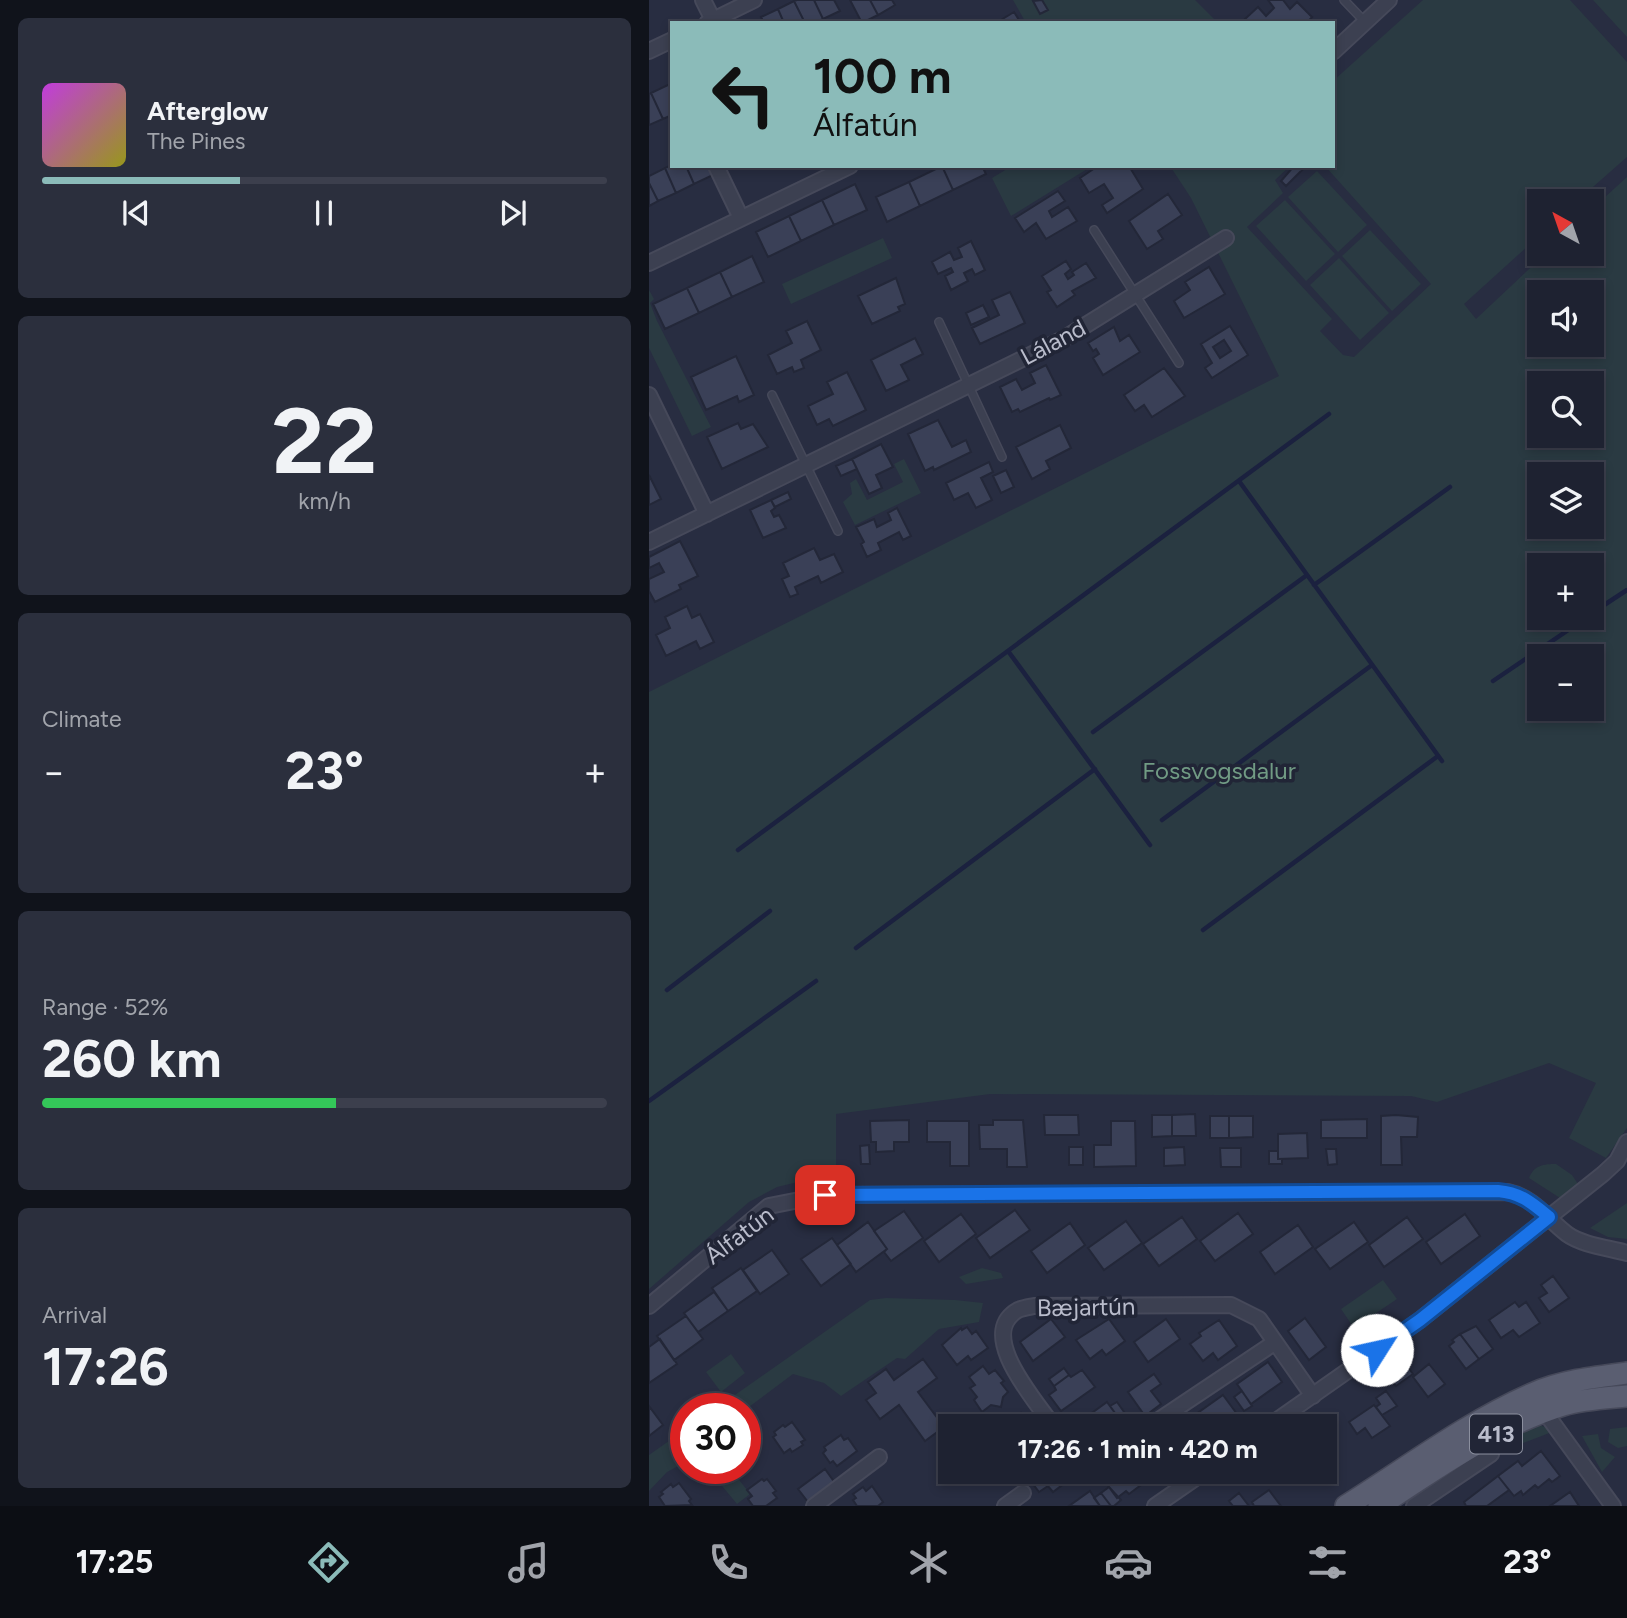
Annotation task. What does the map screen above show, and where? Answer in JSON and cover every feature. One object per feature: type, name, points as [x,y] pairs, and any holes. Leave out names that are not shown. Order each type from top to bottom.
[{"type":"main road","name":"413","points":[[1346,1506],[1472,1425],[1533,1394],[1595,1377],[1627,1373]]},
{"type":"main road","name":"413","points":[[1379,1506],[1485,1439],[1544,1411],[1566,1404],[1627,1396]]},
{"type":"street","points":[[703,0],[710,21],[754,0]]},
{"type":"street","points":[[1335,50],[1389,0]]},
{"type":"street","points":[[649,51],[670,41]]},
{"type":"street","points":[[717,168],[741,218]]},
{"type":"street","points":[[649,263],[846,168]]},
{"type":"street","name":"Láland","points":[[649,542],[1065,338],[1227,238]]},
{"type":"street","points":[[649,395],[707,514]]},
{"type":"street","points":[[1287,1414],[1420,1320],[1549,1217],[1617,1161],[1627,1142]]},
{"type":"street","name":"Álfatún","points":[[649,1306],[769,1206],[825,1195],[1498,1191],[1518,1194],[1528,1199],[1575,1238],[1627,1253]]},
{"type":"street","name":"Bæjartún","points":[[1045,1414],[1006,1356],[1002,1342],[1005,1324],[1017,1311],[1034,1306],[1231,1305],[1259,1319],[1313,1396]]},
{"type":"street","points":[[1168,1414],[1274,1343]]},
{"type":"street","points":[[1544,1411],[1613,1506]]},
{"type":"street","points":[[1414,1506],[1491,1454],[1485,1439]]},
{"type":"street","points":[[814,1506],[879,1457]]},
{"type":"street","points":[[1155,1506],[1187,1484]]},
{"type":"street","points":[[1005,1506],[1022,1493]]},
{"type":"lane","points":[[1344,0],[1365,22]]},
{"type":"lane","points":[[1094,230],[1179,363]]},
{"type":"lane","points":[[939,322],[1002,457]]},
{"type":"lane","points":[[772,395],[838,531]]},
{"type":"green space","points":[[1013,0],[1195,0],[1216,21],[1025,21]]},
{"type":"green space","name":"Fossvogsdalur","points":[[1423,0],[1570,0],[1627,62],[1627,157],[1591,189],[1527,189],[1527,247],[1464,304],[1476,319],[1532,266],[1605,266],[1605,197],[1627,177],[1627,1128],[1606,1158],[1569,1138],[1596,1083],[1549,1063],[1437,1102],[1411,1096],[990,1094],[836,1114],[836,1173],[777,1187],[749,1202],[649,1289],[649,692],[1279,376],[1191,198],[1171,168],[1288,168],[1275,180],[1283,193],[1247,227],[1332,319],[1320,331],[1343,355],[1354,357],[1431,284],[1327,168],[1335,168],[1335,79]]},
{"type":"green space","points":[[1593,0],[1627,0],[1627,37]]},
{"type":"green space","points":[[1009,168],[1089,168],[1011,216],[992,178]]},
{"type":"green space","points":[[1317,171],[1367,225],[1338,252],[1288,197]]},
{"type":"green space","points":[[1285,200],[1335,254],[1306,281],[1256,226]]},
{"type":"green space","points":[[1370,230],[1421,284],[1392,311],[1342,256]]},
{"type":"green space","points":[[883,238],[892,258],[791,304],[782,284]]},
{"type":"green space","points":[[1339,258],[1389,313],[1360,340],[1310,285]]},
{"type":"green space","points":[[649,290],[654,299],[650,303],[657,321],[711,427],[692,436],[649,348]]},
{"type":"green space","points":[[904,459],[921,493],[855,525],[843,502],[852,494],[850,483],[856,479],[867,500],[903,482],[894,464]]},
{"type":"green space","points":[[1556,1164],[1572,1175],[1580,1187],[1560,1198],[1529,1178],[1540,1166]]},
{"type":"green space","points":[[1627,1203],[1627,1239],[1608,1237],[1590,1228]]},
{"type":"green space","points":[[982,1268],[1001,1273],[1003,1278],[966,1284],[959,1277]]},
{"type":"green space","points":[[1383,1280],[1397,1299],[1354,1328],[1341,1309]]},
{"type":"green space","points":[[886,1298],[983,1303],[979,1322],[939,1329],[905,1359],[897,1358],[841,1396],[824,1383],[793,1374],[761,1398],[761,1393],[738,1393],[870,1300]]},
{"type":"green space","points":[[731,1354],[745,1373],[721,1392],[706,1372]]},
{"type":"green space","points":[[1536,1424],[1552,1432],[1518,1445],[1502,1445],[1503,1441]]},
{"type":"green space","points":[[1627,1427],[1627,1446],[1618,1448],[1608,1442],[1610,1429]]},
{"type":"green space","points":[[1598,1434],[1601,1448],[1615,1457],[1602,1472],[1582,1436]]},
{"type":"green space","points":[[670,1440],[670,1470],[649,1491],[649,1455]]},
{"type":"green space","points":[[720,1484],[742,1484],[750,1494],[737,1504]]},
{"type":"building","points":[[814,0],[823,19],[804,21],[794,1]]},
{"type":"building","points":[[814,0],[834,0],[840,11],[823,19]]},
{"type":"building","points":[[850,0],[870,0],[878,15],[861,21]]},
{"type":"building","points":[[870,0],[892,0],[895,5],[878,15]]},
{"type":"building","points":[[1042,0],[1048,10],[1040,14],[1033,1]]},
{"type":"building","points":[[1268,0],[1283,0],[1290,9],[1297,2],[1312,17],[1309,21],[1245,19],[1258,7],[1266,16],[1274,8]]},
{"type":"building","points":[[794,1],[804,21],[783,21],[778,9]]},
{"type":"building","points":[[778,9],[783,21],[763,21],[761,17]]},
{"type":"building","points":[[1014,12],[1020,21],[999,21]]},
{"type":"building","points":[[670,84],[670,116],[663,119],[651,93]]},
{"type":"building","points":[[651,93],[663,119],[649,125],[649,94]]},
{"type":"building","points":[[670,166],[670,168],[687,168],[694,184],[676,193],[665,168]]},
{"type":"building","points":[[665,168],[676,193],[658,201],[649,183],[649,176]]},
{"type":"building","points":[[687,168],[710,168],[713,175],[694,184]]},
{"type":"building","points":[[943,168],[983,168],[986,174],[953,190]]},
{"type":"building","points":[[943,168],[953,190],[920,206],[909,182]]},
{"type":"building","points":[[1095,168],[1130,168],[1143,189],[1107,213],[1102,205],[1113,198],[1104,184],[1089,193],[1080,178]]},
{"type":"building","points":[[1292,168],[1302,170],[1286,186],[1281,181]]},
{"type":"building","points":[[909,182],[920,206],[887,222],[876,197]]},
{"type":"building","points":[[649,183],[658,201],[649,206]]},
{"type":"building","points":[[855,184],[867,210],[834,225],[822,200]]},
{"type":"building","points":[[1058,191],[1065,201],[1049,211],[1052,217],[1068,207],[1077,221],[1046,239],[1036,223],[1024,232],[1015,218]]},
{"type":"building","points":[[1168,194],[1182,215],[1158,231],[1163,239],[1147,249],[1129,221]]},
{"type":"building","points":[[822,200],[834,225],[801,241],[789,216]]},
{"type":"building","points":[[789,216],[801,241],[768,257],[756,232]]},
{"type":"building","points":[[971,241],[985,270],[975,275],[972,269],[964,273],[968,281],[951,290],[945,276],[953,272],[951,268],[938,274],[932,262],[950,252],[954,260],[962,257],[958,248]]},
{"type":"building","points":[[752,256],[764,282],[732,297],[720,272]]},
{"type":"building","points":[[1066,261],[1071,269],[1065,274],[1068,279],[1074,275],[1072,272],[1086,263],[1096,278],[1072,291],[1075,295],[1057,307],[1047,292],[1051,290],[1042,276]]},
{"type":"building","points":[[1209,267],[1225,294],[1184,318],[1174,301],[1190,290],[1185,282]]},
{"type":"building","points":[[720,272],[732,297],[699,313],[687,288]]},
{"type":"building","points":[[896,278],[905,304],[898,307],[900,311],[872,324],[858,296]]},
{"type":"building","points":[[687,288],[699,313],[665,329],[653,304]]},
{"type":"building","points":[[1010,292],[1025,323],[980,344],[972,328],[999,315],[992,300]]},
{"type":"building","points":[[983,305],[989,317],[971,325],[966,313]]},
{"type":"building","points":[[807,321],[821,350],[801,360],[804,368],[794,372],[792,367],[777,374],[768,355],[792,343],[786,331]]},
{"type":"building","points":[[1230,326],[1248,355],[1212,378],[1205,368],[1212,363],[1201,344]],"holes":[[[1224,340],[1231,351],[1220,358],[1213,347]]]},
{"type":"building","points":[[1114,327],[1120,341],[1129,335],[1140,352],[1103,375],[1093,358],[1099,354],[1096,349],[1093,351],[1088,343]]},
{"type":"building","points":[[915,338],[923,354],[901,365],[909,380],[886,391],[871,360]]},
{"type":"building","points":[[736,356],[754,395],[739,402],[737,396],[706,410],[691,377]]},
{"type":"building","points":[[1046,365],[1061,395],[1020,412],[1018,409],[1012,412],[1000,387],[1016,379],[1022,390],[1035,383],[1030,373]]},
{"type":"building","points":[[1164,368],[1185,396],[1152,417],[1144,405],[1135,411],[1124,395]]},
{"type":"building","points":[[847,372],[866,410],[833,426],[829,419],[817,425],[808,406],[833,394],[827,382]]},
{"type":"building","points":[[938,420],[952,447],[966,440],[971,452],[934,470],[933,467],[925,471],[908,434]]},
{"type":"building","points":[[738,423],[741,429],[753,424],[768,447],[722,469],[707,437]]},
{"type":"building","points":[[1060,425],[1071,448],[1046,461],[1050,469],[1032,479],[1016,447]]},
{"type":"building","points":[[881,444],[893,467],[876,475],[882,488],[869,494],[852,459]]},
{"type":"building","points":[[852,459],[857,469],[841,476],[836,466]]},
{"type":"building","points":[[989,462],[993,472],[981,478],[992,500],[976,508],[968,493],[954,500],[946,483]]},
{"type":"building","points":[[1006,470],[1014,487],[1001,493],[993,476]]},
{"type":"building","points":[[649,475],[661,499],[649,505]]},
{"type":"building","points":[[788,492],[791,499],[775,507],[771,500]]},
{"type":"building","points":[[771,500],[775,508],[771,511],[774,517],[779,515],[786,528],[763,538],[750,510]]},
{"type":"building","points":[[897,508],[911,536],[903,540],[899,532],[878,543],[881,550],[867,557],[861,544],[864,542],[856,527],[874,519],[877,527],[891,520],[888,513]]},
{"type":"building","points":[[680,541],[698,576],[679,585],[681,589],[655,602],[649,591],[649,579],[664,572],[659,563],[649,568],[649,557]]},
{"type":"building","points":[[814,548],[820,560],[834,554],[843,572],[821,583],[818,576],[795,587],[798,594],[790,597],[782,579],[789,576],[783,563]]},
{"type":"building","points":[[687,606],[692,618],[700,614],[714,642],[700,649],[696,641],[666,656],[656,635],[670,628],[665,617]]},
{"type":"building","points":[[1195,1114],[1196,1136],[1172,1136],[1172,1115]]},
{"type":"building","points":[[1044,1115],[1078,1115],[1079,1135],[1045,1135]]},
{"type":"building","points":[[1152,1115],[1172,1115],[1172,1136],[1152,1137]]},
{"type":"building","points":[[1210,1116],[1229,1116],[1229,1138],[1210,1138]]},
{"type":"building","points":[[1229,1116],[1253,1116],[1253,1137],[1229,1138]]},
{"type":"building","points":[[1381,1116],[1418,1117],[1417,1137],[1401,1137],[1402,1165],[1381,1165]]},
{"type":"building","points":[[1367,1119],[1367,1138],[1321,1138],[1321,1120]]},
{"type":"building","points":[[909,1120],[909,1142],[894,1142],[894,1151],[876,1152],[876,1142],[871,1142],[870,1121]]},
{"type":"building","points":[[993,1120],[1023,1120],[1027,1167],[1007,1167],[1007,1149],[980,1149],[979,1125],[993,1125]]},
{"type":"building","points":[[927,1121],[969,1121],[969,1166],[950,1166],[950,1142],[927,1142]]},
{"type":"building","points":[[1111,1121],[1135,1121],[1136,1166],[1094,1167],[1094,1145],[1111,1145]]},
{"type":"building","points":[[1307,1133],[1308,1158],[1278,1159],[1278,1134]]},
{"type":"building","points":[[869,1145],[870,1164],[861,1164],[860,1146]]},
{"type":"building","points":[[1069,1147],[1083,1147],[1083,1165],[1069,1165]]},
{"type":"building","points":[[1184,1147],[1185,1165],[1164,1166],[1164,1148]]},
{"type":"building","points":[[1220,1148],[1241,1148],[1241,1167],[1221,1167]]},
{"type":"building","points":[[1326,1149],[1336,1149],[1337,1164],[1328,1165]]},
{"type":"building","points":[[1269,1151],[1278,1151],[1278,1159],[1282,1159],[1282,1164],[1269,1164]]},
{"type":"building","points":[[1015,1210],[1030,1230],[990,1258],[976,1238]]},
{"type":"building","points":[[904,1211],[923,1238],[891,1261],[884,1252],[887,1249],[874,1231]]},
{"type":"building","points":[[1238,1213],[1253,1234],[1215,1261],[1200,1241]]},
{"type":"building","points":[[961,1214],[976,1234],[939,1262],[924,1241]]},
{"type":"building","points":[[1465,1214],[1480,1236],[1441,1264],[1426,1242]]},
{"type":"building","points":[[1182,1217],[1197,1239],[1159,1266],[1143,1244]]},
{"type":"building","points":[[1407,1217],[1423,1239],[1384,1267],[1369,1245]]},
{"type":"building","points":[[1126,1221],[1142,1243],[1104,1270],[1088,1248]]},
{"type":"building","points":[[868,1222],[887,1249],[856,1272],[837,1245]]},
{"type":"building","points":[[1354,1222],[1368,1242],[1330,1269],[1315,1249]]},
{"type":"building","points":[[1070,1223],[1085,1245],[1047,1273],[1031,1251]]},
{"type":"building","points":[[1298,1225],[1313,1247],[1275,1274],[1260,1252]]},
{"type":"building","points":[[832,1238],[851,1264],[821,1286],[801,1259]]},
{"type":"building","points":[[772,1250],[789,1274],[760,1294],[743,1270]]},
{"type":"building","points":[[741,1268],[757,1291],[728,1311],[712,1288]]},
{"type":"building","points":[[1553,1276],[1569,1298],[1549,1312],[1539,1298],[1547,1293],[1541,1285]]},
{"type":"building","points":[[714,1292],[728,1311],[698,1332],[684,1313]]},
{"type":"building","points":[[1515,1302],[1519,1307],[1526,1302],[1540,1323],[1519,1337],[1513,1330],[1501,1338],[1489,1320]]},
{"type":"building","points":[[686,1316],[703,1339],[674,1360],[657,1336]]},
{"type":"building","points":[[1305,1318],[1326,1347],[1309,1360],[1288,1331]]},
{"type":"building","points":[[1051,1319],[1065,1337],[1033,1361],[1020,1342]]},
{"type":"building","points":[[1109,1319],[1125,1341],[1106,1355],[1102,1350],[1090,1359],[1076,1340]]},
{"type":"building","points":[[1166,1319],[1180,1339],[1148,1362],[1134,1342]]},
{"type":"building","points":[[1219,1320],[1237,1346],[1218,1360],[1213,1353],[1203,1361],[1190,1344],[1201,1336],[1199,1333]]},
{"type":"building","points":[[1476,1326],[1493,1349],[1479,1359],[1460,1334]]},
{"type":"building","points":[[967,1327],[972,1334],[976,1331],[988,1348],[971,1360],[968,1356],[957,1365],[942,1345],[961,1328],[962,1330]]},
{"type":"building","points":[[1460,1334],[1479,1359],[1466,1369],[1449,1346]]},
{"type":"building","points":[[660,1339],[677,1364],[649,1383],[649,1347]]},
{"type":"building","points":[[923,1359],[937,1378],[918,1392],[938,1419],[938,1431],[925,1441],[899,1405],[880,1419],[866,1400],[876,1393],[868,1382],[886,1369],[894,1380]]},
{"type":"building","points":[[1403,1361],[1413,1374],[1396,1386],[1386,1373]]},
{"type":"building","points":[[1268,1362],[1282,1382],[1251,1404],[1237,1384]]},
{"type":"building","points":[[1429,1364],[1445,1384],[1428,1397],[1413,1377]]},
{"type":"building","points":[[983,1366],[989,1374],[995,1370],[1004,1381],[1001,1383],[1008,1392],[1003,1397],[1001,1407],[991,1405],[982,1412],[974,1400],[977,1397],[970,1388],[975,1385],[969,1377]]},
{"type":"building","points":[[1064,1368],[1069,1375],[1054,1386],[1049,1379]]},
{"type":"building","points":[[1082,1370],[1095,1387],[1061,1411],[1049,1395],[1056,1390],[1054,1386],[1069,1375],[1071,1377]]},
{"type":"building","points":[[1154,1374],[1161,1384],[1151,1391],[1161,1404],[1144,1414],[1128,1392]]},
{"type":"building","points":[[1242,1391],[1252,1406],[1244,1411],[1234,1397]]},
{"type":"building","points":[[1386,1391],[1397,1406],[1382,1415],[1376,1407],[1380,1404],[1376,1398]]},
{"type":"building","points":[[1223,1395],[1237,1414],[1196,1414]]},
{"type":"building","points":[[1107,1402],[1116,1414],[1090,1414]]},
{"type":"building","points":[[1117,1402],[1125,1414],[1116,1414],[1110,1406]]},
{"type":"building","points":[[1374,1405],[1390,1426],[1372,1438],[1365,1428],[1357,1434],[1349,1422]]},
{"type":"building","points":[[649,1406],[663,1425],[649,1436]]},
{"type":"building","points":[[792,1422],[805,1440],[801,1442],[803,1445],[792,1452],[790,1449],[784,1453],[773,1437],[776,1435],[774,1432]]},
{"type":"building","points":[[841,1435],[844,1440],[848,1438],[857,1451],[837,1466],[833,1461],[830,1463],[823,1453],[826,1450],[824,1447]]},
{"type":"building","points":[[1541,1451],[1560,1476],[1552,1482],[1549,1479],[1538,1488],[1535,1485],[1523,1495],[1521,1491],[1514,1496],[1498,1476],[1518,1461],[1522,1466]]},
{"type":"building","points":[[825,1469],[835,1483],[808,1502],[798,1489]]},
{"type":"building","points":[[1498,1476],[1509,1490],[1487,1506],[1466,1506],[1464,1502]]},
{"type":"building","points":[[767,1479],[776,1491],[773,1493],[777,1498],[766,1506],[753,1506],[748,1499],[752,1496],[747,1490],[755,1484],[761,1484],[761,1480]]},
{"type":"building","points":[[671,1484],[673,1487],[680,1484],[691,1499],[689,1501],[692,1505],[665,1506],[659,1497],[663,1494],[661,1492]]},
{"type":"building","points":[[1033,1484],[1064,1484],[1053,1492],[1048,1486],[1039,1492]]},
{"type":"building","points":[[1107,1484],[1141,1485],[1129,1494],[1126,1491],[1117,1498]]},
{"type":"building","points":[[872,1486],[883,1502],[878,1506],[857,1506],[853,1494],[863,1487],[866,1491]]},
{"type":"building","points":[[1109,1487],[1121,1500],[1114,1506],[1111,1506],[1101,1493]]},
{"type":"building","points":[[1269,1490],[1281,1506],[1254,1506],[1252,1502]]},
{"type":"building","points":[[1090,1491],[1100,1506],[1069,1506]]},
{"type":"building","points":[[1570,1492],[1579,1506],[1550,1506]]},
{"type":"building","points":[[1101,1493],[1111,1506],[1100,1506],[1094,1498]]},
{"type":"building","points":[[1239,1493],[1249,1506],[1233,1506],[1229,1501]]},
{"type":"waterway","points":[[738,850],[1329,414]]},
{"type":"waterway","points":[[1239,481],[1442,761]]},
{"type":"waterway","points":[[1314,585],[1450,487]]},
{"type":"waterway","points":[[1093,732],[1307,575]]},
{"type":"waterway","points":[[1604,605],[1627,590]]},
{"type":"waterway","points":[[1493,681],[1568,630]]},
{"type":"waterway","points":[[1008,651],[1150,845]]},
{"type":"waterway","points":[[1162,820],[1372,665]]},
{"type":"waterway","points":[[1203,930],[1438,756]]},
{"type":"waterway","points":[[856,948],[1095,769]]},
{"type":"waterway","points":[[667,990],[770,911]]},
{"type":"waterway","points":[[649,1101],[816,981]]},
{"type":"route","points":[[825,1195],[1498,1191],[1518,1194],[1528,1199],[1549,1217],[1420,1320],[1377,1350]]}]
